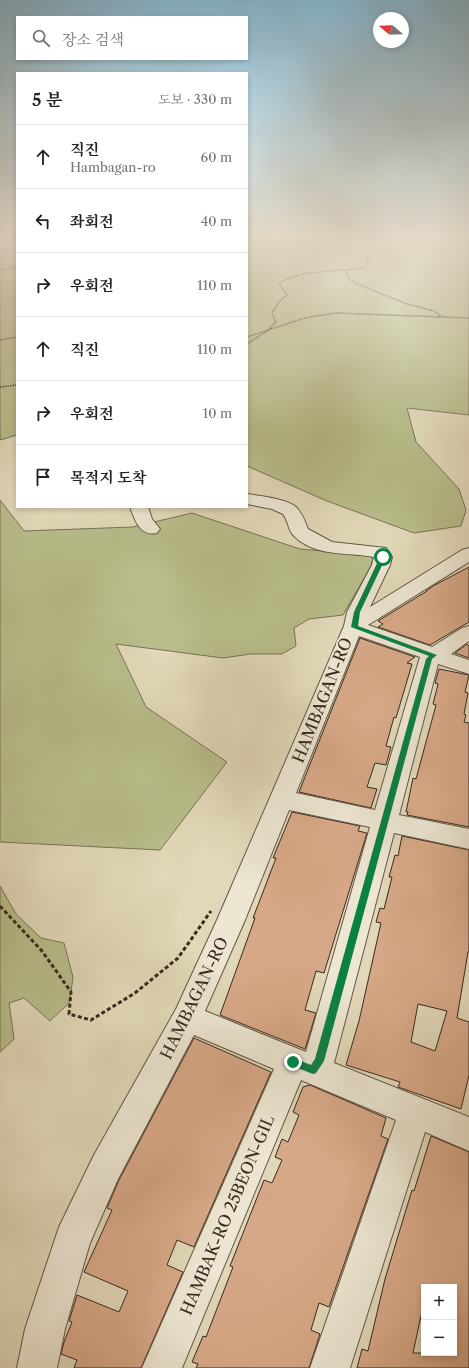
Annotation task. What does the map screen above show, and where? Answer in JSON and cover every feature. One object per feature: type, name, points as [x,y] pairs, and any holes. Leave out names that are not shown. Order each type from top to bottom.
[{"type":"lane","name":"HAMBAGAN-RO","points":[[248,499],[277,505],[289,510],[300,532],[317,542],[336,548],[379,552],[383,557],[357,612],[354,627]]},
{"type":"lane","points":[[139,508],[144,520],[151,529]]},
{"type":"lane","name":"HAMBAGAN-RO","points":[[37,1368],[44,1329],[72,1240],[106,1167],[187,1018],[231,920],[351,631],[359,622],[469,554]]},
{"type":"lane","points":[[354,627],[469,667]]},
{"type":"lane","points":[[434,655],[469,632]]},
{"type":"lane","name":"HAMBAK-RO 25BEON-GIL","points":[[162,1368],[303,1066],[319,1061],[430,659],[434,655]]},
{"type":"lane","points":[[281,799],[469,839]]},
{"type":"lane","points":[[187,1018],[469,1134]]},
{"type":"lane","points":[[330,1368],[415,1112]]},
{"type":"path","points":[[248,343],[267,331],[276,322],[272,314],[279,302]]},
{"type":"path","points":[[401,302],[429,310],[440,314],[443,317]]},
{"type":"path","points":[[248,337],[304,318],[335,312],[353,312],[365,315],[469,318]]},
{"type":"path","points":[[0,340],[16,337]]},
{"type":"path","points":[[0,387],[16,385]]},
{"type":"path","points":[[0,906],[42,951],[71,992],[68,1014],[91,1020],[135,993],[178,958],[214,907]]},
{"type":"green space","points":[[0,302],[16,302],[16,435],[0,440]]},
{"type":"green space","points":[[248,302],[469,302],[469,415],[407,408],[416,442],[459,489],[466,510],[461,526],[414,533],[327,501],[248,466]]},
{"type":"green space","points":[[0,500],[24,531],[133,527],[192,513],[300,549],[370,555],[373,560],[343,615],[309,619],[294,628],[296,646],[282,654],[251,654],[223,658],[116,644],[146,707],[227,762],[160,850],[0,842]]},
{"type":"green space","points":[[0,886],[16,914],[41,938],[64,943],[73,977],[69,1003],[50,1021],[24,998],[9,1003],[14,1039],[0,1052]]},
{"type":"building","points":[[469,567],[469,622],[430,645],[378,627],[383,624],[378,621],[433,586]]},
{"type":"building","points":[[360,638],[415,657],[407,663],[412,664],[386,746],[391,747],[386,765],[375,763],[367,787],[377,789],[371,808],[299,792]]},
{"type":"building","points":[[467,644],[469,646],[469,658],[455,653]]},
{"type":"building","points":[[439,669],[469,675],[465,692],[468,693],[464,722],[469,723],[469,827],[407,815],[408,812],[406,812],[413,778],[416,779],[436,705],[433,704],[438,684],[435,683]]},
{"type":"building","points":[[292,812],[360,826],[358,831],[367,833],[324,973],[316,971],[305,1010],[316,1013],[305,1049],[220,1015],[255,918],[253,918],[276,858],[273,858]]},
{"type":"building","points":[[402,836],[469,850],[469,952],[457,1018],[469,1022],[469,1075],[461,1109],[398,1087],[400,1082],[346,1065],[359,1021],[381,923],[376,922],[380,908],[384,909],[392,877],[389,877],[395,855],[398,856]],"holes":[[[418,1004],[447,1011],[435,1051],[411,1042]]]},
{"type":"building","points":[[194,1038],[271,1072],[194,1247],[177,1240],[167,1265],[183,1272],[141,1368],[74,1368],[77,1360],[61,1354],[72,1322],[69,1321],[77,1295],[119,1312],[128,1291],[84,1272],[112,1210],[107,1208],[119,1180]]},
{"type":"building","points":[[310,1085],[386,1118],[381,1136],[388,1139],[329,1307],[319,1303],[311,1330],[320,1334],[309,1368],[196,1368],[198,1364],[192,1362],[203,1336],[206,1337],[233,1267],[230,1266],[264,1180],[272,1183],[282,1160],[275,1157],[282,1139],[288,1142],[299,1115],[293,1112],[303,1087]]},
{"type":"building","points":[[431,1136],[469,1152],[469,1368],[357,1368],[362,1349],[368,1351],[385,1279],[412,1190],[414,1191]]},
{"type":"route","points":[[293,1062],[313,1070],[319,1061],[430,659],[434,655],[354,627],[357,612],[383,557]]}]
